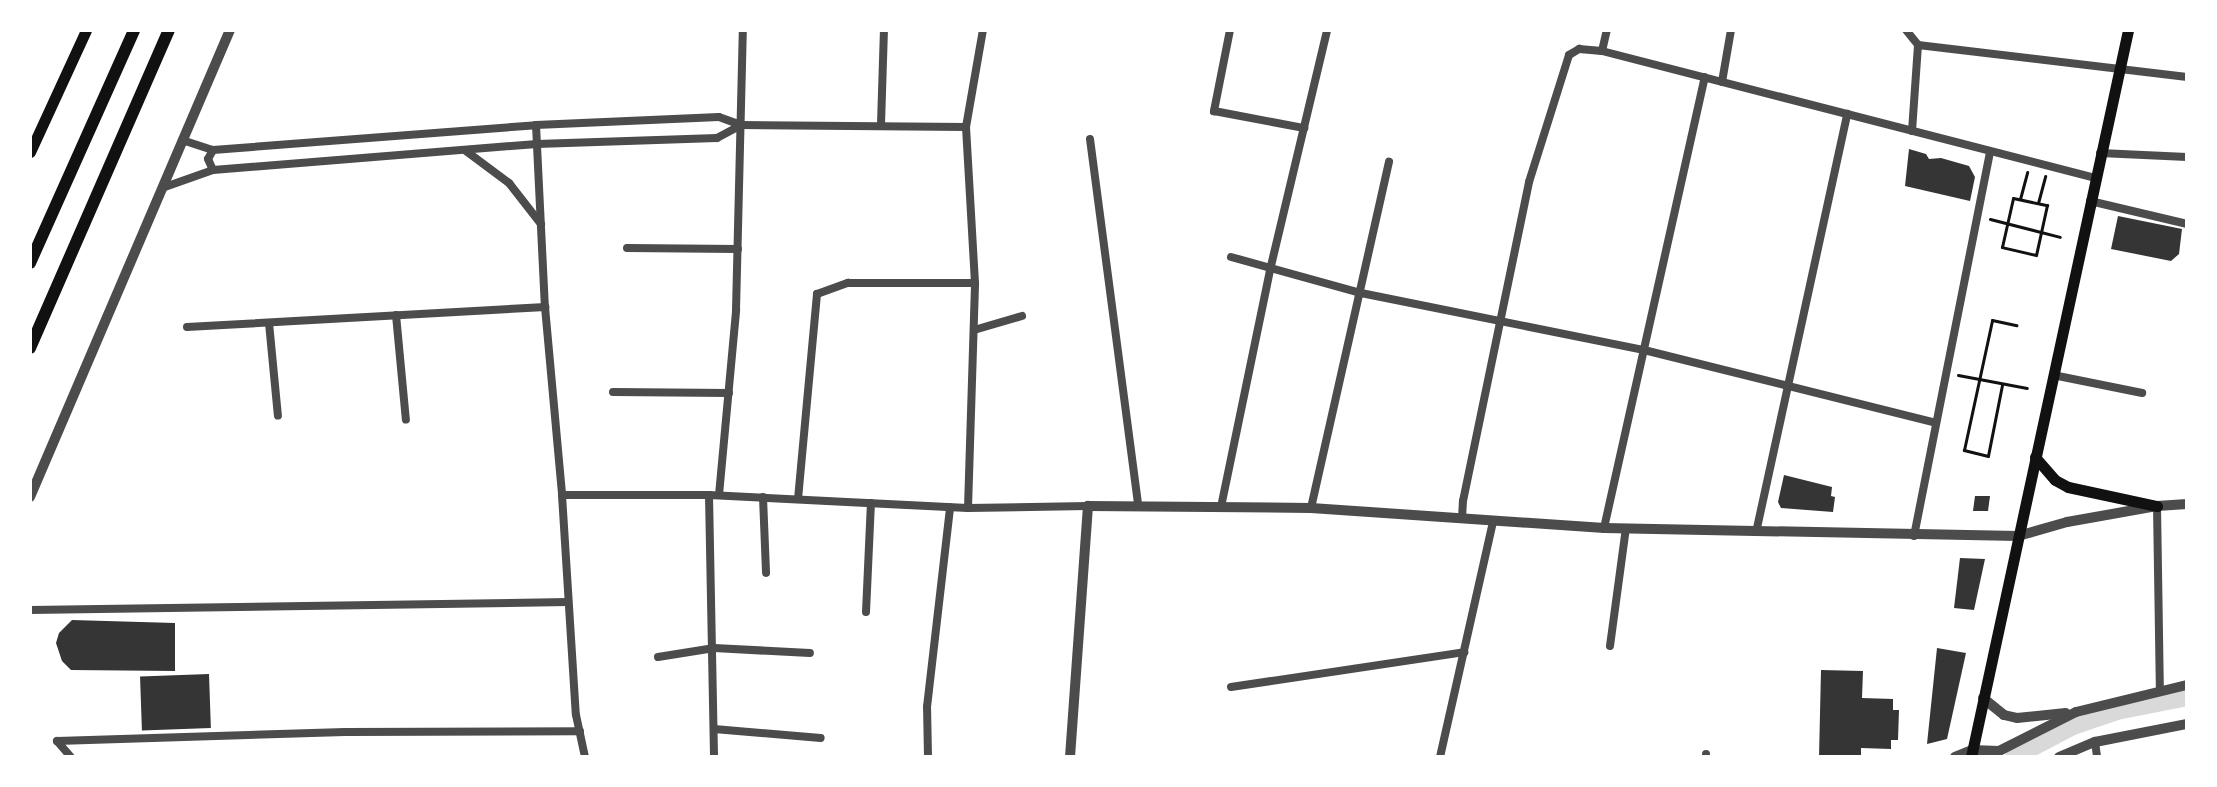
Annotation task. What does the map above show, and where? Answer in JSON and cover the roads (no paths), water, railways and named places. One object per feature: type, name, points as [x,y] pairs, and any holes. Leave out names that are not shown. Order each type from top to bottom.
[{"type":"highway","points":[[30,263],[134,30]]},
{"type":"highway","points":[[30,348],[169,30]]},
{"type":"main road","points":[[30,152],[86,30]]},
{"type":"main road","points":[[1971,754],[2128,30]]},
{"type":"main road","points":[[2035,457],[2055,480],[2068,487],[2157,506]]},
{"type":"street","points":[[30,497],[230,30]]},
{"type":"street","points":[[714,757],[714,495],[729,393],[736,310],[743,30]]},
{"type":"street","points":[[881,124],[884,30]]},
{"type":"street","points":[[968,508],[975,283],[966,127],[983,30]]},
{"type":"street","points":[[1230,30],[1214,111],[1304,128]]},
{"type":"street","points":[[1221,507],[1270,270],[1327,30]]},
{"type":"street","points":[[1602,51],[1607,30]]},
{"type":"street","points":[[1722,82],[1731,30]]},
{"type":"street","points":[[1906,30],[1918,45],[1912,131]]},
{"type":"street","points":[[1918,45],[2187,77]]},
{"type":"street","points":[[1462,519],[1463,501],[1529,182],[1569,55],[1579,49],[1602,51],[2096,178]]},
{"type":"street","points":[[1604,528],[1705,77]]},
{"type":"street","points":[[1757,528],[1847,114]]},
{"type":"street","points":[[182,140],[213,150],[536,125],[719,117],[741,125],[966,127]]},
{"type":"street","points":[[536,125],[545,307],[568,602],[585,757]]},
{"type":"street","points":[[161,188],[213,170],[537,144],[717,138],[741,125]]},
{"type":"street","points":[[1090,139],[1138,505]]},
{"type":"street","points":[[213,150],[208,159],[213,170]]},
{"type":"street","points":[[465,151],[509,183],[541,224]]},
{"type":"street","points":[[1914,536],[1990,152]]},
{"type":"street","points":[[2100,153],[2187,157]]},
{"type":"street","points":[[1311,508],[1389,162]]},
{"type":"street","points":[[2090,201],[2187,224]]},
{"type":"street","points":[[627,248],[738,249]]},
{"type":"street","points":[[1231,257],[1361,293],[1644,350],[1936,423]]},
{"type":"street","points":[[798,499],[817,294],[848,283],[975,283]]},
{"type":"street","points":[[187,327],[545,307]]},
{"type":"street","points":[[396,315],[406,420]]},
{"type":"street","points":[[974,330],[1022,316]]},
{"type":"street","points":[[269,323],[278,416]]},
{"type":"street","points":[[2053,375],[2142,393]]},
{"type":"street","points":[[613,392],[729,393]]},
{"type":"street","points":[[562,495],[714,495],[968,508],[1138,505],[1311,508],[1604,528],[1757,528],[1914,536],[2018,536],[2067,522],[2157,506],[2187,504]]},
{"type":"street","points":[[763,497],[766,573]]},
{"type":"street","points":[[866,612],[871,503]]},
{"type":"street","points":[[1070,757],[1088,506]]},
{"type":"street","points":[[2157,506],[2160,690]]},
{"type":"street","points":[[928,757],[927,707],[950,507]]},
{"type":"street","points":[[1440,757],[1493,522]]},
{"type":"street","points":[[1610,646],[1626,528]]},
{"type":"street","points":[[30,610],[568,602]]},
{"type":"street","points":[[658,657],[714,648],[810,653]]},
{"type":"street","points":[[1231,687],[1464,652]]},
{"type":"street","points":[[1983,698],[2004,715],[2017,718],[2076,712],[2187,685]]},
{"type":"street","points":[[1955,757],[1999,751],[2076,712]]},
{"type":"street","points":[[2059,757],[2095,742],[2187,724]]},
{"type":"street","points":[[714,729],[821,738]]},
{"type":"street","points":[[71,757],[57,741],[345,732],[580,731]]},
{"type":"street","points":[[2095,742],[2097,757]]},
{"type":"waterway","points":[[2014,757],[2073,726],[2117,711],[2187,697]]}]
